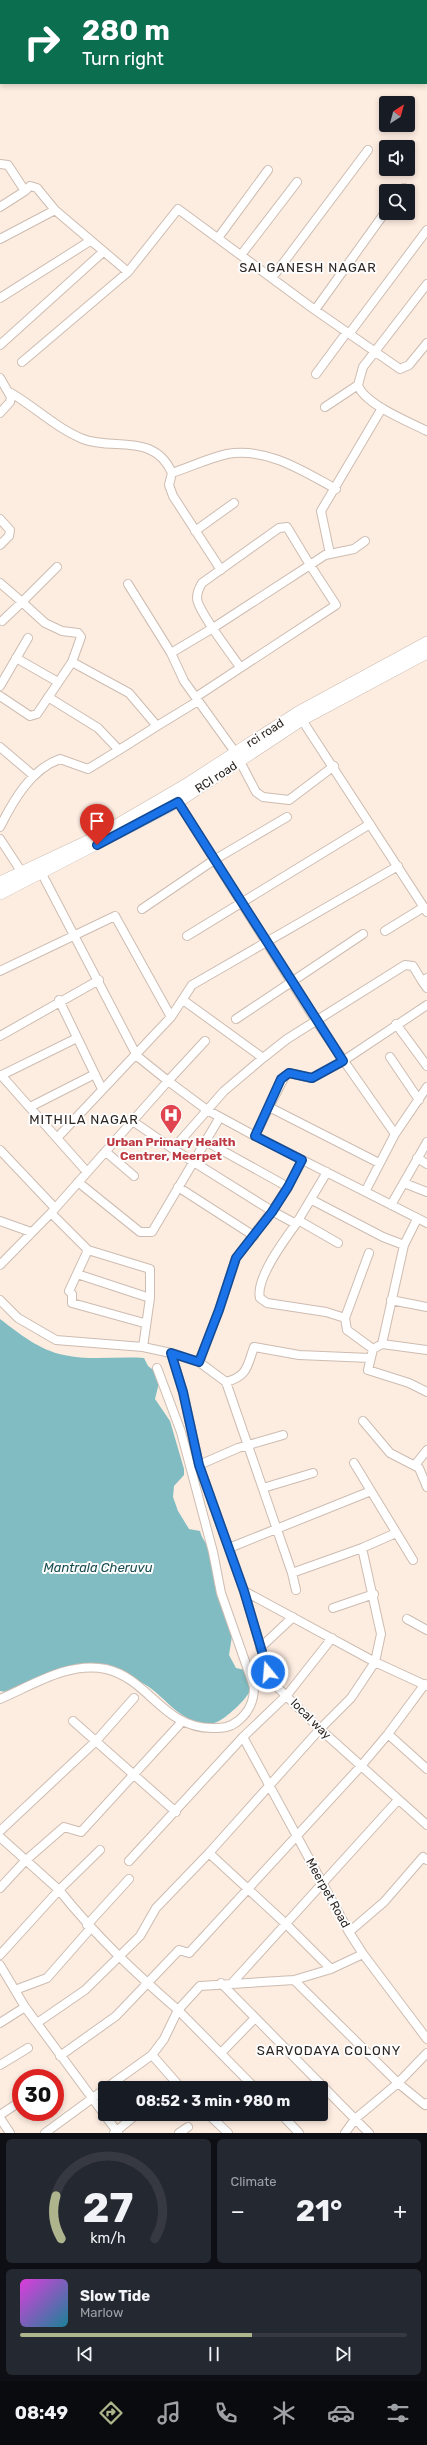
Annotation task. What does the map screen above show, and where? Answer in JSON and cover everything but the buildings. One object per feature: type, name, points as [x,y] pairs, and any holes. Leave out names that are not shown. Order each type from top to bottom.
[{"type":"main road","name":"rci road","points":[[0,882],[94,838],[185,785],[237,757],[298,712],[427,642]]},
{"type":"main road","name":"RCI road","points":[[0,894],[42,874],[178,802],[237,757],[302,720],[427,653]]},
{"type":"street","points":[[272,278],[368,150]]},
{"type":"street","points":[[0,164],[8,165],[25,191]]},
{"type":"street","points":[[218,238],[268,170]]},
{"type":"street","points":[[241,255],[297,182]]},
{"type":"street","points":[[0,207],[25,191],[30,186],[35,186],[55,210],[128,272]]},
{"type":"street","points":[[22,362],[128,272],[178,209],[315,310],[376,353],[403,369],[427,343]]},
{"type":"street","points":[[0,240],[55,210]]},
{"type":"street","points":[[315,310],[380,220]]},
{"type":"street","points":[[316,374],[427,230]]},
{"type":"street","points":[[0,298],[90,241]]},
{"type":"street","points":[[0,345],[103,252]]},
{"type":"street","points":[[325,407],[358,384],[363,367],[376,353],[427,284]]},
{"type":"street","points":[[0,378],[11,393],[52,422],[84,439],[142,447],[166,463],[172,473],[169,485],[173,496],[221,570]]},
{"type":"street","points":[[358,384],[365,396],[382,408],[427,431]]},
{"type":"street","points":[[0,413],[10,402],[11,393]]},
{"type":"street","points":[[330,554],[321,511],[382,408]]},
{"type":"street","points":[[172,473],[227,454],[248,453],[264,455],[291,464],[336,488]]},
{"type":"street","points":[[195,530],[234,503]]},
{"type":"street","points":[[0,519],[10,530],[9,536],[0,545]]},
{"type":"street","points":[[0,827],[2,816],[18,794],[34,776],[60,759],[88,769],[157,726],[240,667],[336,605],[288,527],[284,527],[202,583],[196,599],[213,628],[240,667]]},
{"type":"street","points":[[171,652],[213,628],[310,565],[330,554],[354,549],[365,541]]},
{"type":"street","points":[[2,621],[57,567]]},
{"type":"street","points":[[0,583],[45,623],[62,631],[80,635],[77,652],[72,662],[37,714],[33,716],[0,696]]},
{"type":"street","points":[[128,584],[171,652],[184,681],[237,757],[256,792],[263,797],[277,800],[289,800],[298,795],[334,766]]},
{"type":"street","points":[[0,686],[28,638]]},
{"type":"street","points":[[16,658],[58,682]]},
{"type":"street","points":[[72,662],[129,693],[157,726]]},
{"type":"street","points":[[48,697],[98,728],[119,750]]},
{"type":"street","points":[[302,720],[334,766],[425,910],[386,931]]},
{"type":"street","points":[[0,747],[34,776]]},
{"type":"street","points":[[178,802],[316,1021],[395,1134]]},
{"type":"street","points":[[142,910],[214,860],[287,817]]},
{"type":"street","points":[[187,936],[370,824]]},
{"type":"street","points":[[0,839],[21,871]]},
{"type":"street","points":[[57,1138],[102,1089],[137,1056],[172,1017],[192,985],[398,866]]},
{"type":"street","points":[[42,874],[137,1056],[207,1110],[302,1160],[366,1190],[391,1205],[427,1223]]},
{"type":"street","points":[[0,971],[115,916],[172,1017]]},
{"type":"street","points":[[236,1019],[363,934]]},
{"type":"street","points":[[173,1149],[207,1110],[262,1058],[316,1021],[405,965],[413,966],[425,982]]},
{"type":"street","points":[[0,1036],[59,1000],[98,980]]},
{"type":"street","points":[[59,1000],[102,1089]]},
{"type":"street","points":[[183,1000],[262,1058]]},
{"type":"street","points":[[255,1136],[285,1076],[289,1073],[312,1078],[343,1061],[396,1024],[427,1005]]},
{"type":"street","points":[[396,1024],[427,1066]]},
{"type":"street","points":[[77,1038],[1,1075],[87,1172]]},
{"type":"street","points":[[0,1265],[134,1122],[204,1041]]},
{"type":"street","points":[[390,1057],[419,1100]]},
{"type":"street","points":[[30,1107],[95,1074]]},
{"type":"street","points":[[366,1190],[395,1134],[426,1090]]},
{"type":"street","points":[[269,1107],[379,1163]]},
{"type":"street","points":[[78,1182],[140,1232],[152,1232],[220,1117]]},
{"type":"street","points":[[134,1122],[173,1149],[272,1212],[297,1222],[338,1243]]},
{"type":"street","points":[[205,1141],[288,1187]]},
{"type":"street","points":[[391,1205],[427,1142]]},
{"type":"street","points":[[106,1152],[134,1176]]},
{"type":"street","points":[[1,1154],[88,1250],[150,1269],[150,1298],[144,1322],[143,1347]]},
{"type":"street","points":[[417,1158],[427,1164]]},
{"type":"street","points":[[199,1362],[219,1310],[236,1258],[272,1212],[288,1187],[302,1160]]},
{"type":"street","points":[[327,1172],[312,1200],[268,1267],[259,1289],[260,1298],[267,1303],[326,1312],[345,1318]]},
{"type":"street","points":[[404,1183],[427,1192]]},
{"type":"street","points":[[178,1187],[254,1236]]},
{"type":"street","points":[[312,1200],[383,1237],[404,1245]]},
{"type":"street","points":[[382,1344],[404,1245],[417,1219]]},
{"type":"street","points":[[0,1221],[31,1232]]},
{"type":"street","points":[[88,1250],[69,1291],[72,1294],[72,1303],[144,1322]]},
{"type":"street","points":[[369,1253],[345,1318],[347,1330],[373,1349]]},
{"type":"street","points":[[77,1274],[150,1298]]},
{"type":"street","points":[[0,1300],[18,1318],[56,1340],[143,1347],[171,1353],[199,1362],[226,1382],[250,1445],[263,1488],[278,1528],[296,1590]]},
{"type":"street","points":[[391,1300],[427,1307]]},
{"type":"street","points":[[427,1350],[382,1344],[373,1349],[368,1370],[409,1383],[427,1392]]},
{"type":"street","points":[[226,1382],[240,1378],[245,1373],[254,1347],[299,1355],[370,1358]]},
{"type":"street","name":"local way","points":[[171,1353],[183,1392],[199,1465],[244,1591],[268,1672],[275,1685],[287,1695],[320,1729],[427,1825]]},
{"type":"street","points":[[0,1699],[55,1675],[73,1669],[89,1667],[119,1673],[130,1680],[164,1711],[192,1726],[208,1728],[231,1727],[242,1718],[254,1700],[254,1688],[221,1593],[213,1552],[181,1432],[157,1368]]},
{"type":"street","points":[[363,1421],[390,1453],[403,1461],[415,1465],[427,1486]]},
{"type":"street","points":[[199,1465],[250,1445],[283,1435]]},
{"type":"street","points":[[415,1465],[427,1450]]},
{"type":"street","points":[[354,1463],[413,1560]]},
{"type":"street","points":[[263,1488],[312,1473]]},
{"type":"street","points":[[228,1548],[371,1491]]},
{"type":"street","points":[[292,1573],[362,1548],[396,1533]]},
{"type":"street","points":[[37,2023],[85,1990],[119,1958],[140,1936],[156,1908],[209,1853],[320,1729],[351,1698],[375,1662],[381,1634],[374,1594],[362,1548]]},
{"type":"street","points":[[60,2056],[116,2016],[178,1950],[189,1954],[361,1766],[426,1685],[375,1662],[244,1591]]},
{"type":"street","points":[[333,1608],[374,1594]]},
{"type":"street","points":[[260,1648],[293,1617]]},
{"type":"street","points":[[407,1619],[427,1630]]},
{"type":"street","points":[[129,1861],[176,1812],[243,1737],[287,1695],[332,1638]]},
{"type":"street","points":[[0,1831],[96,1741],[134,1698]]},
{"type":"street","points":[[73,1721],[135,1774],[176,1812]]},
{"type":"street","points":[[0,1888],[25,1861],[64,1828],[81,1832],[179,1725]]},
{"type":"street","points":[[388,1734],[427,1769]]},
{"type":"street","name":"Meerpet Road","points":[[243,1737],[297,1835],[321,1884],[349,1932],[363,1954],[427,2040]]},
{"type":"street","points":[[233,1982],[321,1884],[350,1856],[398,1800]]},
{"type":"street","points":[[0,1837],[59,1890],[88,1927],[119,1958],[178,2010],[248,2081]]},
{"type":"street","points":[[0,1955],[59,1890],[100,1850]]},
{"type":"street","points":[[209,1853],[286,1924],[331,1969]]},
{"type":"street","points":[[349,1932],[384,1902],[423,1858],[427,1860]]},
{"type":"street","points":[[15,1990],[47,1978],[129,1879]]},
{"type":"street","points":[[116,2081],[152,2055],[164,2039],[178,2010],[200,1986],[233,1982],[294,1980],[331,1969],[363,1954]]},
{"type":"street","points":[[1,1970],[25,2007],[116,2132],[129,2121]]},
{"type":"street","points":[[294,1980],[398,2083],[425,2105],[427,2103]]},
{"type":"street","points":[[221,1983],[369,2133]]},
{"type":"street","points":[[0,2023],[25,2007]]},
{"type":"street","points":[[221,2053],[255,2018]]},
{"type":"street","points":[[0,2065],[28,2048]]},
{"type":"street","points":[[345,2133],[356,2119],[398,2083],[427,2053]]},
{"type":"street","points":[[152,2055],[174,2081]]},
{"type":"street","points":[[45,2133],[98,2094]]},
{"type":"street","points":[[0,2115],[12,2107]]},
{"type":"street","points":[[0,2118],[10,2133]]},
{"type":"street","points":[[215,2121],[228,2133]]},
{"type":"street","points":[[288,2121],[299,2133]]},
{"type":"street","points":[[179,2133],[188,2127]]},
{"type":"water","name":"Mantrala Cheruvu","points":[[0,1319],[30,1341],[55,1353],[84,1358],[144,1358],[148,1366],[156,1372],[159,1383],[155,1399],[170,1421],[184,1469],[184,1475],[174,1486],[173,1497],[178,1511],[189,1529],[200,1531],[209,1548],[213,1562],[215,1586],[220,1594],[224,1614],[232,1636],[229,1655],[236,1668],[245,1670],[251,1683],[250,1691],[243,1701],[233,1711],[219,1721],[208,1724],[193,1721],[179,1713],[141,1682],[113,1672],[93,1669],[74,1667],[65,1668],[55,1671],[17,1690],[8,1692],[0,1691]]},
{"type":"place","name":"Urban Primary Health Centrer, Meerpet","points":[[171,1134]]},
{"type":"district","name":"SAI GANESH NAGAR","points":[[308,267]]},
{"type":"district","name":"MITHILA NAGAR","points":[[84,1119]]},
{"type":"district","name":"SARVODAYA COLONY","points":[[329,2050]]},
{"type":"route","points":[[97,845],[178,802],[291,982],[343,1061],[312,1078],[289,1073],[281,1079],[255,1136],[302,1160],[288,1187],[272,1212],[254,1236],[243,1247],[236,1258],[219,1310],[199,1362],[171,1353],[183,1392],[199,1465],[244,1591],[268,1672]]}]
